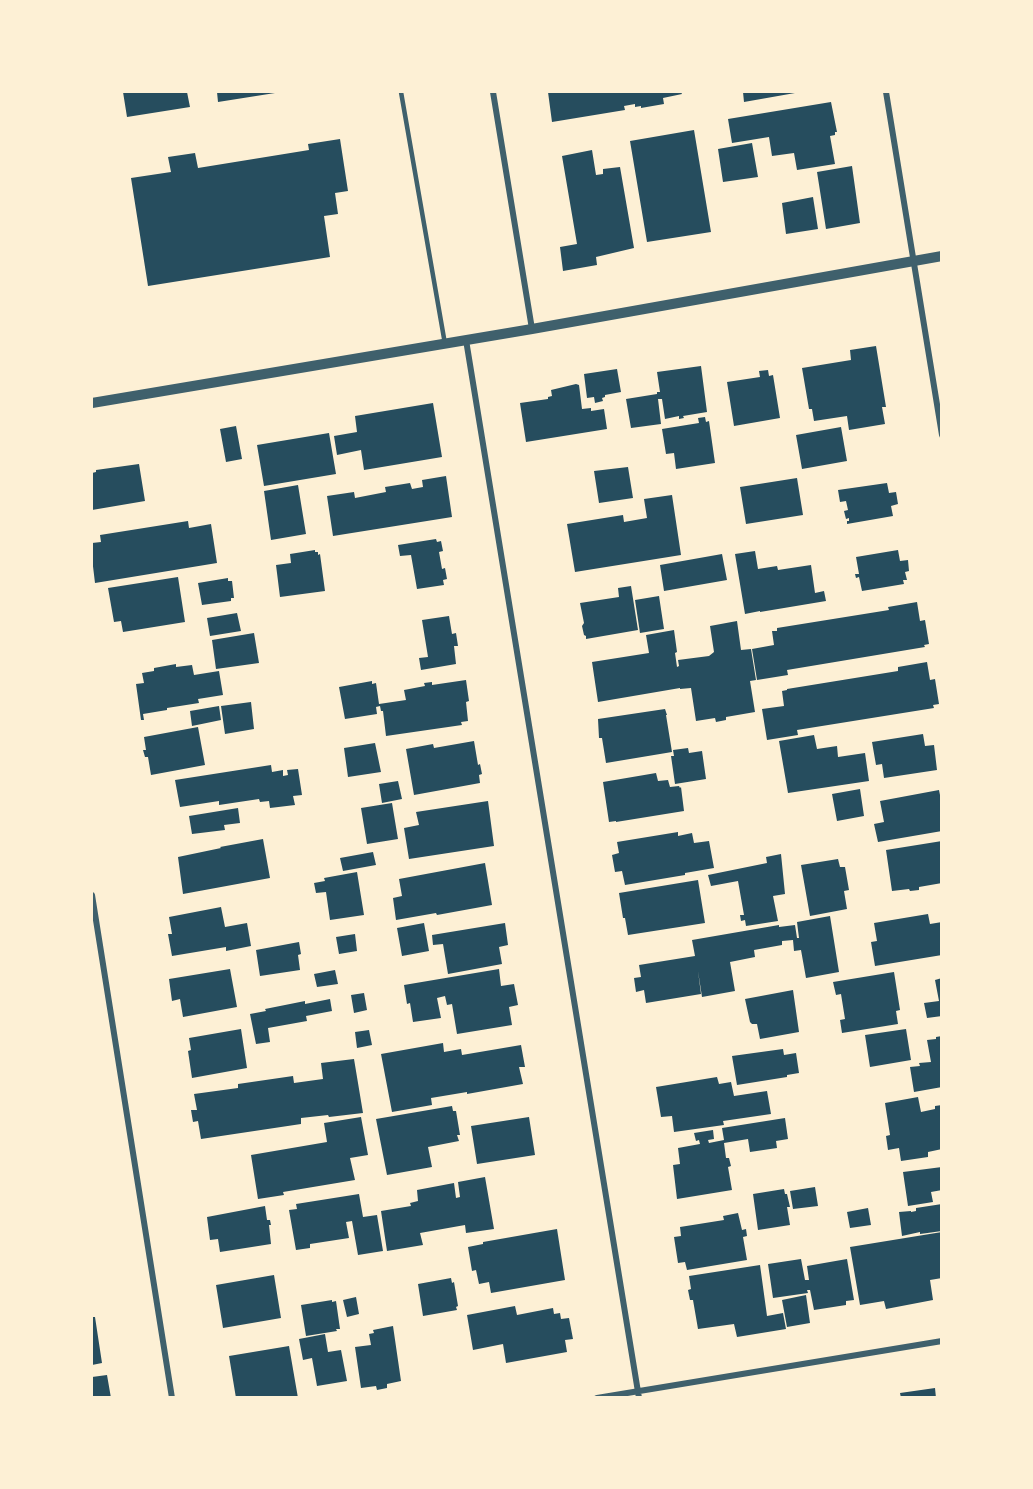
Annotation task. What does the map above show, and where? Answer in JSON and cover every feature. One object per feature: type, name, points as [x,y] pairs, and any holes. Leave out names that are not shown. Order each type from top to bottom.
[{"type":"street","points":[[493,92],[532,329]]},
{"type":"street","points":[[886,92],[942,435]]},
{"type":"street","points":[[92,403],[532,329],[942,256]]},
{"type":"street","points":[[466,340],[639,1394]]},
{"type":"street","points":[[92,895],[172,1398]]},
{"type":"street","points":[[597,1398],[639,1394],[942,1341]]},
{"type":"lane","points":[[401,92],[445,344]]},
{"type":"building","points":[[123,92],[187,92],[190,107],[127,117]]},
{"type":"building","points":[[217,92],[275,92],[275,93],[218,102]]},
{"type":"building","points":[[548,92],[681,92],[682,94],[663,98],[664,104],[641,108],[641,106],[635,107],[635,104],[624,106],[625,110],[552,122]]},
{"type":"building","points":[[743,92],[794,92],[795,93],[744,102]]},
{"type":"building","points":[[831,102],[837,132],[830,136],[835,164],[797,170],[794,153],[772,156],[769,137],[732,143],[728,119]]},
{"type":"building","points":[[694,130],[711,232],[647,242],[630,141]]},
{"type":"building","points":[[340,139],[348,191],[335,193],[338,214],[324,216],[330,257],[148,286],[131,178],[171,172],[168,157],[195,153],[198,168],[309,150],[308,144]]},
{"type":"building","points":[[752,143],[758,177],[723,182],[718,149]]},
{"type":"building","points":[[592,150],[596,175],[603,174],[603,169],[620,167],[634,248],[596,257],[597,265],[563,271],[560,247],[577,244],[562,156]]},
{"type":"building","points":[[852,166],[860,223],[826,229],[817,172]]},
{"type":"building","points":[[813,197],[818,229],[786,234],[782,203]]},
{"type":"building","points":[[876,346],[886,407],[882,407],[885,424],[849,430],[847,416],[814,421],[812,409],[809,409],[802,368],[851,360],[850,350]]},
{"type":"building","points":[[701,366],[707,412],[683,416],[684,418],[679,419],[679,416],[665,419],[662,399],[658,399],[661,424],[631,428],[626,399],[660,392],[657,372]]},
{"type":"building","points":[[617,369],[621,392],[605,395],[602,398],[603,401],[595,403],[594,397],[587,398],[584,374]]},
{"type":"building","points":[[768,370],[769,376],[773,375],[780,418],[734,426],[727,382],[760,377],[759,371]]},
{"type":"building","points":[[579,385],[582,409],[591,408],[591,411],[604,409],[607,429],[526,442],[520,403],[548,399],[552,396],[551,390]]},
{"type":"building","points":[[433,403],[442,457],[364,470],[361,450],[337,455],[334,436],[357,432],[355,416]]},
{"type":"building","points":[[705,417],[706,422],[709,421],[715,463],[676,469],[674,453],[666,454],[662,429],[699,423],[698,418]]},
{"type":"building","points":[[236,426],[242,459],[226,462],[220,429]]},
{"type":"building","points":[[841,427],[847,461],[802,469],[796,435]]},
{"type":"building","points":[[329,433],[336,474],[264,486],[257,445]]},
{"type":"building","points":[[139,464],[145,501],[92,510],[92,473],[96,470]]},
{"type":"building","points":[[628,467],[633,498],[599,503],[594,471]]},
{"type":"building","points":[[446,476],[452,517],[333,536],[327,496],[354,492],[355,498],[386,492],[385,487],[410,483],[412,489],[423,487],[422,480]]},
{"type":"building","points":[[797,478],[803,515],[746,524],[740,487]]},
{"type":"building","points":[[887,483],[889,493],[896,492],[898,504],[891,506],[893,516],[847,524],[849,518],[846,519],[844,511],[848,510],[846,501],[840,502],[838,490]]},
{"type":"building","points":[[298,485],[306,534],[271,540],[264,491]]},
{"type":"building","points":[[672,495],[681,555],[575,572],[567,524],[623,515],[624,522],[647,518],[644,499]]},
{"type":"building","points":[[188,521],[189,528],[211,524],[217,563],[95,583],[92,543],[101,542],[100,535]]},
{"type":"building","points":[[436,539],[437,542],[441,541],[443,551],[439,552],[442,569],[445,568],[447,579],[443,580],[444,585],[417,589],[411,555],[400,556],[398,545]]},
{"type":"building","points":[[315,550],[318,555],[320,554],[325,591],[280,597],[276,565],[291,563],[290,554]]},
{"type":"building","points":[[898,550],[900,561],[908,560],[909,571],[905,572],[907,580],[903,580],[904,584],[862,591],[859,577],[856,578],[855,574],[859,574],[856,557]]},
{"type":"building","points":[[755,551],[758,569],[777,566],[778,570],[811,565],[815,593],[824,591],[826,601],[745,614],[735,554]]},
{"type":"building","points":[[722,554],[727,580],[664,591],[660,565]]},
{"type":"building","points":[[178,577],[185,622],[123,632],[121,621],[114,622],[108,588]]},
{"type":"building","points":[[228,578],[228,581],[232,581],[234,598],[231,598],[231,601],[202,605],[198,583]]},
{"type":"building","points":[[631,586],[638,630],[586,639],[582,626],[584,623],[580,603],[619,597],[618,588]]},
{"type":"building","points":[[659,596],[664,629],[640,633],[635,600]]},
{"type":"building","points":[[917,602],[920,621],[925,620],[929,644],[924,645],[925,647],[787,670],[788,675],[757,680],[752,649],[774,645],[772,631],[777,631],[777,628],[889,610],[888,607]]},
{"type":"building","points":[[237,613],[241,631],[210,636],[207,618]]},
{"type":"building","points":[[449,616],[452,634],[456,633],[458,646],[454,646],[456,664],[421,670],[419,658],[428,657],[422,620]]},
{"type":"building","points":[[737,621],[741,650],[751,649],[756,680],[750,681],[755,712],[726,717],[726,720],[716,722],[715,718],[696,721],[691,688],[598,702],[592,662],[649,653],[646,635],[674,630],[677,667],[679,666],[678,660],[709,656],[714,652],[710,626]]},
{"type":"building","points":[[254,633],[259,663],[216,669],[212,640]]},
{"type":"building","points":[[927,662],[930,680],[935,679],[939,704],[933,705],[934,708],[797,730],[798,735],[767,740],[762,709],[784,706],[782,691],[898,671],[898,667]]},
{"type":"building","points":[[176,664],[176,667],[192,665],[194,675],[219,671],[223,695],[198,699],[199,703],[143,714],[144,720],[141,720],[136,684],[144,683],[142,673]]},
{"type":"building","points":[[466,680],[469,701],[466,702],[468,721],[461,722],[462,725],[386,736],[383,711],[380,706],[376,707],[377,714],[345,719],[339,687],[372,681],[372,684],[376,683],[379,704],[406,700],[404,690],[425,686],[424,683],[432,682],[432,685]]},
{"type":"building","points":[[251,702],[254,729],[225,734],[221,706]]},
{"type":"building","points":[[219,706],[221,720],[192,726],[190,711]]},
{"type":"building","points":[[665,709],[672,752],[606,763],[602,738],[599,738],[598,719]]},
{"type":"building","points":[[198,727],[205,765],[151,775],[148,757],[145,757],[143,750],[146,750],[144,737]]},
{"type":"building","points":[[923,734],[925,746],[934,745],[937,770],[884,778],[882,764],[876,765],[872,742]]},
{"type":"building","points":[[814,735],[817,749],[837,746],[838,757],[865,753],[869,781],[788,793],[779,741]]},
{"type":"building","points":[[474,741],[482,774],[479,775],[480,783],[414,795],[406,749],[433,744],[434,748]]},
{"type":"building","points":[[375,743],[381,772],[348,777],[344,748]]},
{"type":"building","points":[[688,748],[689,753],[702,751],[706,779],[675,784],[671,756],[674,756],[673,750]]},
{"type":"building","points":[[271,765],[272,772],[283,770],[283,776],[288,775],[287,770],[298,769],[302,795],[293,796],[295,805],[270,808],[269,801],[260,802],[259,799],[219,805],[219,801],[180,807],[175,780]]},
{"type":"building","points":[[656,773],[658,781],[668,780],[670,787],[681,787],[684,811],[609,822],[603,782]]},
{"type":"building","points":[[398,781],[402,799],[382,803],[379,784]]},
{"type":"building","points":[[860,789],[864,816],[837,821],[832,794]]},
{"type":"building","points":[[939,790],[942,805],[942,831],[878,842],[874,824],[884,822],[880,801]]},
{"type":"building","points":[[488,801],[494,846],[409,859],[404,828],[419,825],[416,812]]},
{"type":"building","points":[[392,803],[398,839],[367,844],[361,808]]},
{"type":"building","points":[[238,808],[240,823],[224,825],[225,830],[192,834],[189,816]]},
{"type":"building","points":[[678,832],[678,836],[692,833],[694,843],[709,841],[714,868],[625,885],[622,871],[615,872],[612,855],[619,853],[617,842]]},
{"type":"building","points":[[263,839],[270,878],[183,894],[178,857]]},
{"type":"building","points":[[942,841],[942,883],[919,887],[919,890],[892,891],[886,850]]},
{"type":"building","points":[[373,852],[376,865],[343,871],[340,858]]},
{"type":"building","points":[[781,854],[785,894],[773,896],[778,921],[746,926],[745,920],[741,921],[740,915],[744,915],[738,881],[711,886],[708,875],[767,863],[766,857]]},
{"type":"building","points":[[838,859],[840,867],[845,867],[849,890],[844,891],[847,909],[810,916],[801,865]]},
{"type":"building","points":[[485,863],[492,905],[396,920],[393,898],[402,896],[399,879]]},
{"type":"building","points":[[357,872],[364,915],[330,920],[326,892],[316,893],[314,883],[325,881],[324,878]]},
{"type":"building","points":[[698,880],[705,923],[628,935],[619,893]]},
{"type":"building","points":[[221,907],[225,927],[247,923],[251,946],[226,951],[226,947],[172,956],[168,934],[172,934],[169,917]]},
{"type":"building","points":[[928,914],[930,924],[942,922],[942,955],[875,966],[871,942],[877,941],[874,923]]},
{"type":"building","points":[[830,916],[839,972],[806,978],[801,950],[794,951],[793,940],[782,941],[782,945],[754,950],[755,957],[730,962],[735,991],[702,997],[698,971],[701,994],[646,1003],[644,990],[636,992],[634,978],[641,977],[639,965],[695,956],[692,940],[779,925],[779,927],[795,925],[797,938],[799,938],[797,922]]},
{"type":"building","points":[[424,923],[429,951],[402,956],[397,928]]},
{"type":"building","points":[[505,923],[508,945],[499,947],[502,964],[448,974],[443,944],[433,945],[432,935]]},
{"type":"building","points":[[355,934],[357,951],[339,954],[336,937]]},
{"type":"building","points":[[299,942],[300,970],[260,976],[256,950]]},
{"type":"building","points":[[230,969],[237,1007],[183,1017],[180,999],[172,1001],[169,979]]},
{"type":"building","points":[[499,969],[501,986],[514,984],[518,1005],[509,1007],[512,1025],[457,1034],[452,1004],[447,1005],[445,996],[437,998],[441,1018],[413,1022],[404,985]]},
{"type":"building","points":[[335,970],[338,984],[317,987],[314,974]]},
{"type":"building","points":[[894,972],[900,1010],[896,1011],[898,1024],[842,1033],[840,1020],[845,1019],[841,994],[836,995],[833,982]]},
{"type":"building","points":[[942,978],[942,1016],[927,1018],[924,1003],[939,1001],[935,980]]},
{"type":"building","points":[[793,990],[799,1032],[760,1039],[757,1024],[750,1022],[745,999]]},
{"type":"building","points":[[364,993],[367,1010],[354,1013],[351,995]]},
{"type":"building","points":[[330,999],[332,1011],[306,1016],[307,1021],[268,1028],[270,1042],[256,1044],[250,1014],[305,1001],[305,1004]]},
{"type":"building","points":[[241,1029],[247,1068],[192,1078],[188,1051],[191,1050],[189,1038]]},
{"type":"building","points":[[906,1029],[911,1060],[870,1067],[865,1035]]},
{"type":"building","points":[[369,1030],[372,1045],[357,1048],[355,1032]]},
{"type":"building","points":[[942,1036],[942,1087],[914,1092],[910,1067],[920,1066],[919,1063],[931,1062],[927,1040]]},
{"type":"building","points":[[443,1043],[444,1052],[461,1049],[462,1055],[521,1045],[525,1067],[519,1067],[523,1084],[431,1098],[432,1105],[392,1112],[381,1054]]},
{"type":"building","points":[[783,1049],[784,1055],[796,1053],[799,1073],[737,1085],[732,1056]]},
{"type":"building","points":[[354,1059],[363,1113],[301,1118],[301,1124],[201,1139],[198,1121],[193,1122],[191,1110],[197,1110],[194,1094],[238,1088],[238,1084],[293,1076],[294,1083],[323,1079],[321,1063]]},
{"type":"building","points":[[717,1077],[719,1084],[731,1082],[734,1096],[767,1091],[771,1114],[723,1121],[724,1125],[674,1132],[672,1116],[661,1117],[656,1087]]},
{"type":"building","points":[[918,1097],[921,1112],[942,1105],[942,1149],[928,1152],[928,1157],[901,1161],[899,1148],[888,1150],[886,1136],[890,1135],[885,1103]]},
{"type":"building","points":[[452,1106],[453,1111],[456,1111],[459,1141],[428,1147],[432,1167],[387,1175],[376,1119]]},
{"type":"building","points":[[361,1117],[368,1155],[350,1158],[355,1180],[283,1192],[284,1195],[258,1199],[251,1155],[327,1142],[324,1123]]},
{"type":"building","points":[[529,1117],[535,1155],[477,1164],[471,1126]]},
{"type":"building","points":[[785,1118],[788,1139],[776,1141],[777,1148],[750,1152],[748,1139],[724,1143],[726,1158],[729,1158],[731,1166],[728,1167],[732,1190],[677,1199],[673,1165],[680,1164],[678,1148],[700,1144],[699,1140],[696,1141],[694,1133],[713,1130],[714,1139],[708,1140],[709,1143],[724,1140],[722,1128]]},
{"type":"building","points":[[942,1167],[942,1190],[931,1192],[933,1202],[908,1206],[903,1172]]},
{"type":"building","points":[[485,1177],[494,1229],[466,1233],[465,1225],[420,1233],[423,1245],[387,1251],[381,1211],[411,1206],[410,1203],[418,1201],[417,1190],[454,1183],[456,1198],[460,1197],[458,1182]]},
{"type":"building","points":[[815,1187],[818,1206],[793,1209],[790,1191]]},
{"type":"building","points":[[784,1189],[790,1207],[787,1207],[790,1225],[758,1230],[753,1194]]},
{"type":"building","points":[[359,1194],[363,1217],[377,1215],[383,1251],[358,1255],[352,1221],[346,1222],[349,1238],[310,1244],[310,1248],[296,1250],[289,1210],[297,1209],[296,1204]]},
{"type":"building","points":[[942,1204],[942,1231],[902,1236],[899,1212],[911,1212],[916,1211],[916,1208]]},
{"type":"building","points":[[265,1206],[267,1220],[270,1220],[271,1225],[269,1225],[271,1244],[220,1252],[218,1239],[210,1240],[207,1217]]},
{"type":"building","points":[[868,1208],[871,1225],[850,1228],[847,1212]]},
{"type":"building","points":[[738,1213],[742,1230],[746,1229],[747,1236],[743,1237],[747,1260],[687,1270],[685,1262],[678,1263],[674,1237],[681,1236],[680,1227],[724,1220],[723,1216]]},
{"type":"building","points":[[557,1229],[565,1280],[491,1293],[489,1282],[479,1284],[476,1270],[472,1271],[468,1247],[483,1244],[483,1242]]},
{"type":"building","points":[[942,1232],[942,1278],[930,1280],[933,1300],[886,1309],[884,1301],[860,1305],[850,1247]]},
{"type":"building","points":[[801,1259],[805,1280],[809,1280],[807,1266],[847,1259],[854,1300],[846,1301],[846,1305],[814,1310],[810,1290],[807,1290],[808,1293],[773,1298],[768,1264]]},
{"type":"building","points":[[760,1265],[767,1316],[783,1313],[786,1329],[737,1337],[734,1324],[698,1329],[693,1300],[690,1300],[688,1290],[691,1289],[689,1276]]},
{"type":"building","points":[[274,1275],[281,1318],[223,1328],[216,1285]]},
{"type":"building","points":[[451,1278],[452,1283],[454,1282],[457,1310],[423,1316],[418,1284]]},
{"type":"building","points":[[806,1295],[810,1323],[787,1327],[782,1300]]},
{"type":"building","points":[[356,1297],[359,1314],[347,1317],[343,1300]]},
{"type":"building","points":[[332,1300],[332,1302],[336,1301],[340,1329],[306,1336],[301,1305]]},
{"type":"building","points":[[515,1306],[517,1315],[553,1308],[554,1314],[560,1313],[561,1319],[569,1318],[573,1339],[565,1340],[567,1352],[506,1363],[503,1344],[473,1350],[467,1315]]},
{"type":"building","points":[[92,1317],[95,1317],[102,1363],[92,1365]]},
{"type":"building","points":[[393,1326],[401,1381],[387,1384],[387,1388],[377,1390],[376,1386],[361,1388],[355,1347],[371,1345],[369,1334],[374,1333],[373,1330]]},
{"type":"building","points":[[325,1334],[328,1352],[341,1350],[347,1381],[317,1386],[312,1358],[303,1360],[299,1339]]},
{"type":"building","points":[[289,1346],[298,1398],[266,1398],[266,1396],[236,1398],[229,1356]]},
{"type":"building","points":[[107,1375],[111,1398],[92,1398],[92,1377]]},
{"type":"building","points":[[935,1388],[936,1398],[901,1398],[900,1393]]}]
